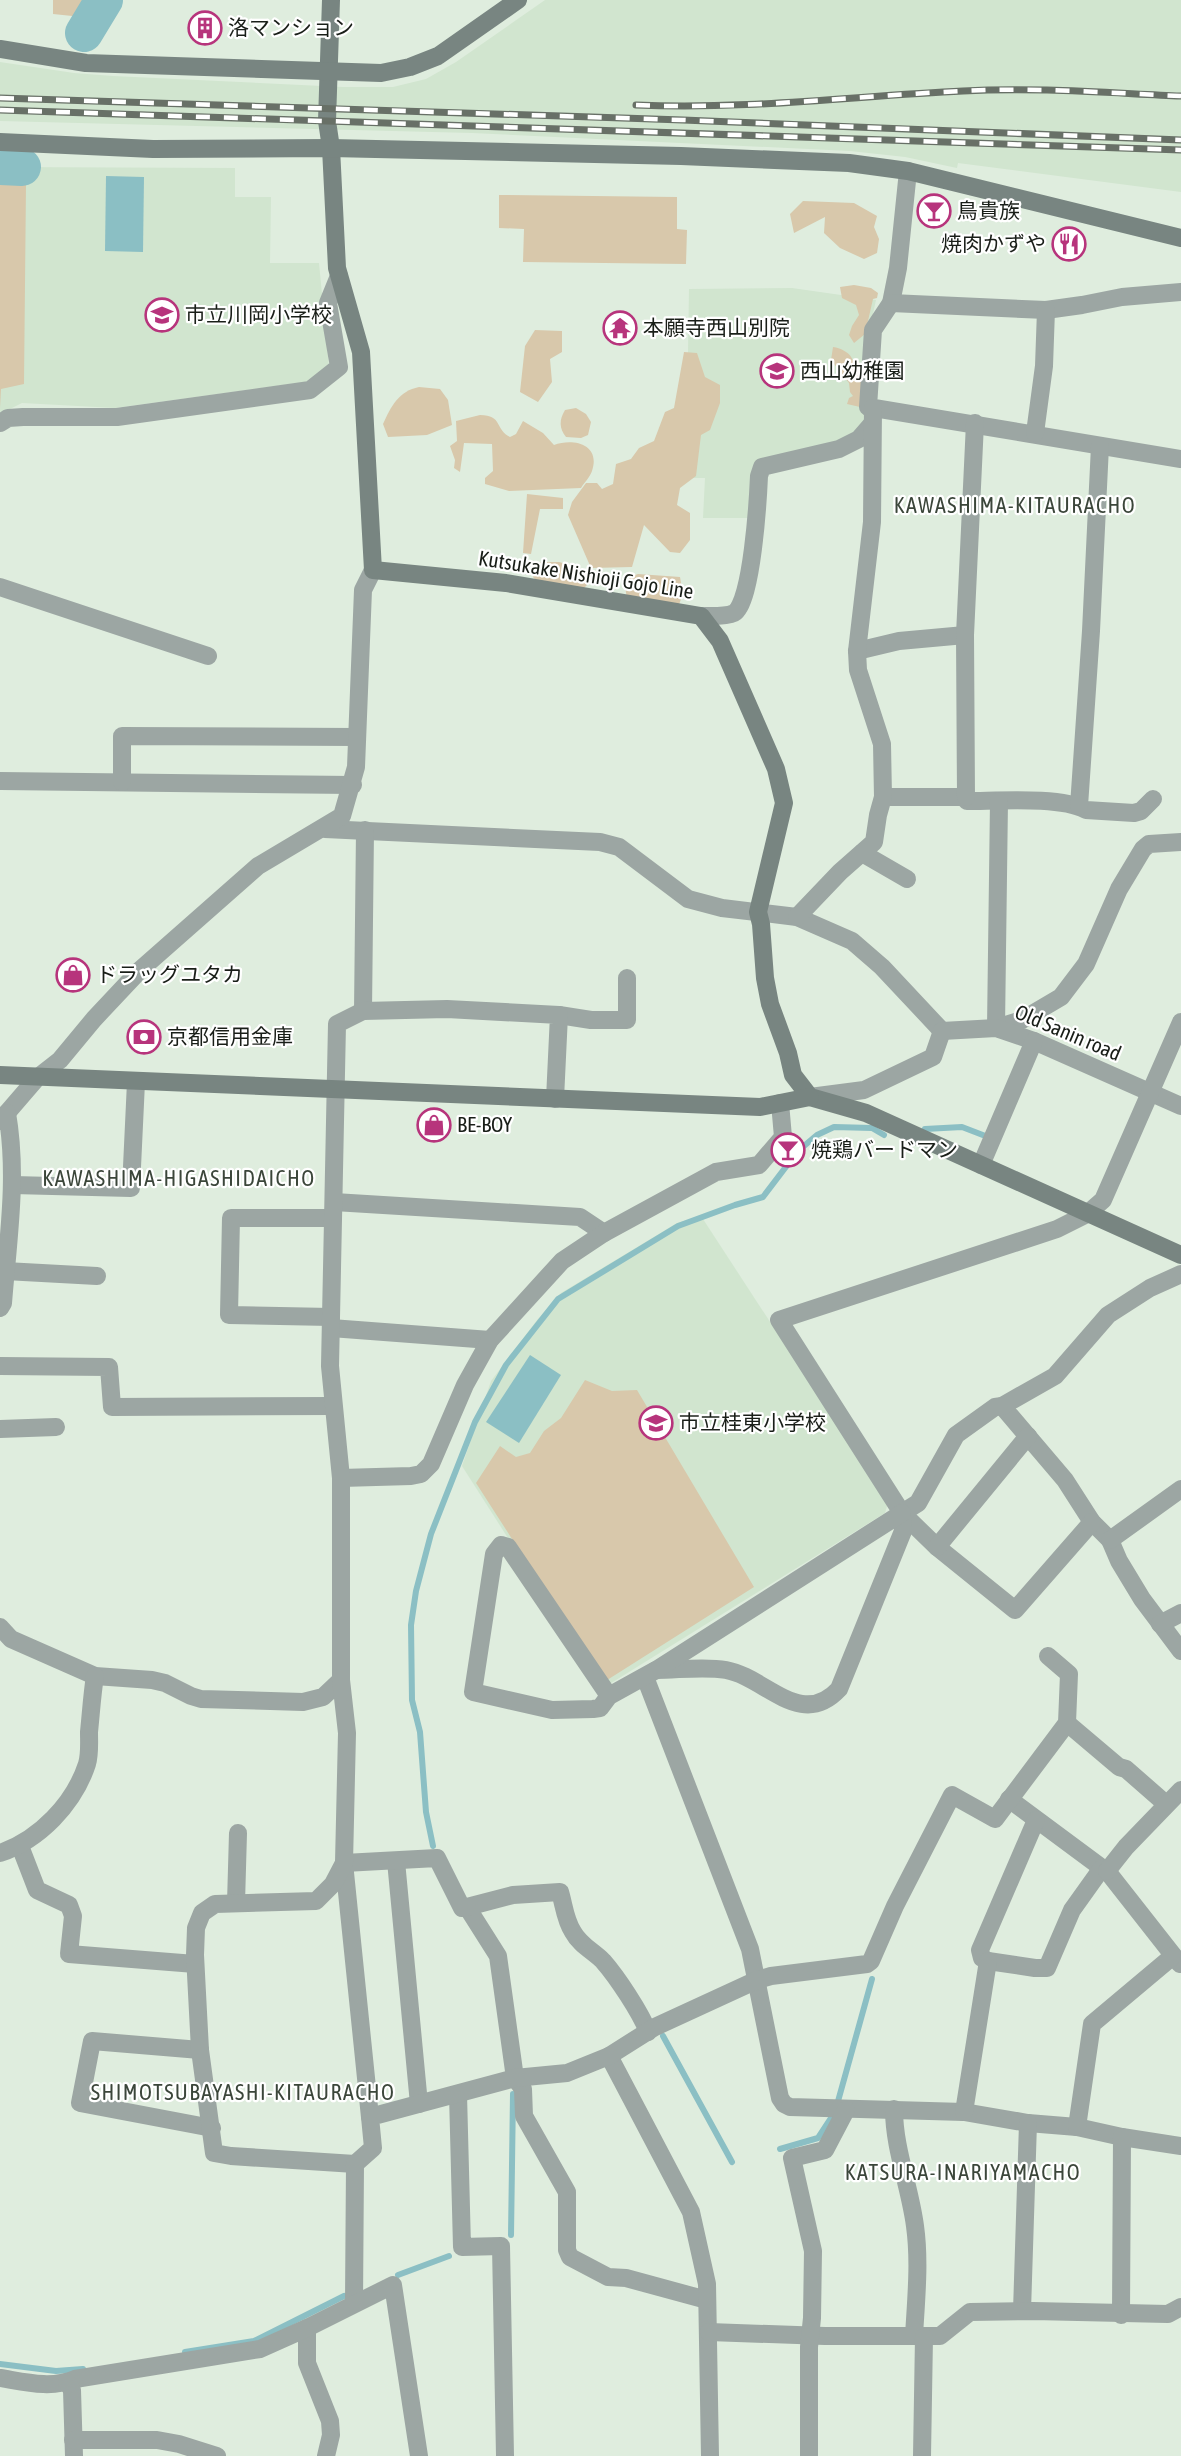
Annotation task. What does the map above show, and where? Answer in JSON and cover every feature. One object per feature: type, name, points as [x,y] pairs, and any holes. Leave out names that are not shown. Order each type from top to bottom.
[{"type":"street","points":[[0,1308],[3,1303],[13,1185],[4,1117],[37,1078],[60,1060],[94,1019],[140,970],[258,866],[325,829],[342,816],[353,786],[356,767],[363,590],[374,570],[361,352],[339,276],[331,148],[327,121],[331,0]]},
{"type":"street","points":[[0,49],[86,63],[381,73],[410,67],[438,56],[518,0]]},
{"type":"street","points":[[0,142],[153,149],[331,148],[681,156],[849,163],[908,171],[1181,238]]},
{"type":"street","points":[[797,917],[840,872],[874,842],[883,797],[882,744],[858,670],[857,651],[872,522],[873,416],[868,407],[873,330],[891,303],[898,268],[908,171]]},
{"type":"street","points":[[0,423],[8,418],[23,417],[117,417],[310,390],[339,367],[328,303],[339,276]]},
{"type":"street","points":[[891,303],[1046,310],[1083,306],[1122,297],[1181,292]]},
{"type":"street","points":[[1035,434],[1044,366],[1046,310]]},
{"type":"street","points":[[873,416],[975,423],[1181,459]]},
{"type":"street","points":[[701,616],[733,614],[742,606],[751,564],[759,477],[762,467],[839,449],[859,440],[873,416]]},
{"type":"street","points":[[975,423],[965,635],[967,801],[1043,802],[1079,806],[1086,810],[1134,813],[1141,811],[1153,799]]},
{"type":"street","points":[[1079,806],[1100,446]]},
{"type":"street","name":"Kutsukake Nishioji Gojo Line","points":[[374,570],[506,583],[701,616],[720,641],[776,769],[781,786],[784,803],[758,912],[765,978],[771,1004],[793,1075],[810,1096]]},
{"type":"street","points":[[0,587],[208,656]]},
{"type":"street","points":[[857,651],[899,641],[965,635]]},
{"type":"street","points":[[122,782],[122,736],[357,737]]},
{"type":"street","points":[[0,781],[353,786]]},
{"type":"street","points":[[883,797],[966,797]]},
{"type":"street","points":[[999,801],[996,1028],[1022,1020],[1061,997],[1086,964],[1119,889],[1143,849],[1149,844],[1181,842]]},
{"type":"street","points":[[0,1075],[760,1107],[810,1096],[864,1090],[933,1058],[942,1031],[882,967],[852,941],[797,917],[722,908],[688,899],[619,847],[600,842],[325,829]]},
{"type":"street","points":[[363,1011],[365,830]]},
{"type":"street","points":[[862,853],[907,879]]},
{"type":"street","points":[[344,1863],[333,1884],[316,1901],[215,1904],[202,1913],[196,1928],[195,1964],[200,2050],[214,2153],[355,2164],[373,2148],[344,1863],[347,1733],[341,1680],[341,1478],[330,1366],[337,1024],[363,1011],[447,1009],[559,1015],[591,1020],[627,1020],[627,978]]},
{"type":"street","points":[[555,1099],[559,1015]]},
{"type":"street","points":[[1092,1522],[1015,1610],[937,1547],[902,1513],[779,1320],[1057,1229],[1087,1214],[1103,1200],[1181,1022]]},
{"type":"street","name":"Old Sanin road","points":[[942,1031],[996,1028],[1034,1041],[1181,1106]]},
{"type":"street","points":[[981,1165],[1034,1041]]},
{"type":"street","points":[[13,1185],[131,1188],[136,1082]]},
{"type":"street","points":[[810,1096],[866,1113],[1181,1255]]},
{"type":"street","points":[[341,1478],[411,1476],[421,1474],[428,1469],[441,1444],[465,1385],[490,1340],[562,1261],[603,1233],[716,1172],[759,1165],[783,1137],[780,1103]]},
{"type":"street","points":[[490,1340],[331,1322],[229,1316],[231,1218],[334,1210],[580,1217],[603,1233]]},
{"type":"street","points":[[5,1271],[97,1276]]},
{"type":"street","points":[[609,1696],[508,1547],[501,1545],[494,1554],[473,1692],[552,1710],[600,1708],[609,1696],[650,1673],[918,1503],[956,1435],[995,1407],[1002,1406],[1055,1376],[1108,1315],[1150,1288],[1181,1274]]},
{"type":"street","points":[[0,1366],[109,1367],[112,1407],[333,1406]]},
{"type":"street","points":[[1002,1406],[1065,1480],[1092,1522],[1110,1540],[1119,1561],[1160,1624],[1181,1651]]},
{"type":"street","points":[[0,1429],[56,1427]]},
{"type":"street","points":[[937,1547],[1028,1436]]},
{"type":"street","points":[[1110,1540],[1181,1489]]},
{"type":"street","points":[[650,1673],[727,1670],[797,1703],[808,1705],[824,1702],[839,1689],[860,1641],[903,1532],[902,1513]]},
{"type":"street","points":[[1160,1624],[1181,1613]]},
{"type":"street","points":[[0,1627],[10,1639],[95,1676],[152,1680],[165,1683],[201,1699],[252,1702],[313,1701],[323,1697],[336,1682],[341,1680]]},
{"type":"street","points":[[370,2117],[515,2078],[567,2073],[609,2056],[648,2032],[757,1980],[771,1976],[867,1964],[871,1961],[895,1906],[952,1795],[995,1819],[1068,1723],[1069,1674],[1048,1656]]},
{"type":"street","points":[[650,1673],[750,1949],[780,2098],[784,2104],[790,2107],[846,2110],[894,2109],[964,2112],[1077,2127],[1181,2146]]},
{"type":"street","points":[[0,1853],[20,1846],[51,1822],[75,1791],[88,1762],[91,1702],[95,1676]]},
{"type":"street","points":[[1068,1723],[1166,1804]]},
{"type":"street","points":[[1036,1820],[980,1950],[982,1958],[988,1961],[1047,1968],[1072,1910],[1104,1870],[1181,1790]]},
{"type":"street","points":[[1009,1799],[1104,1870],[1177,1960],[1092,2024],[1077,2127]]},
{"type":"street","points":[[236,1903],[238,1833]]},
{"type":"street","points":[[20,1846],[37,1890],[69,1905],[73,1916],[69,1954],[195,1964]]},
{"type":"street","points":[[344,1863],[437,1858],[462,1908],[513,1895],[560,1892],[567,1921],[574,1934],[602,1961],[644,2020],[648,2032]]},
{"type":"street","points":[[396,1862],[419,2104]]},
{"type":"street","points":[[467,1907],[498,1956],[515,2078],[523,2089],[524,2116],[567,2192],[567,2250],[570,2257],[608,2277],[626,2278],[707,2300]]},
{"type":"street","points":[[964,2112],[988,1961]]},
{"type":"street","points":[[200,2050],[93,2041],[80,2103],[212,2128]]},
{"type":"street","points":[[609,2056],[691,2212],[707,2284],[710,2456]]},
{"type":"street","points":[[458,2094],[462,2247],[501,2246],[505,2456]]},
{"type":"street","points":[[894,2109],[894,2127],[915,2227],[922,2456]]},
{"type":"street","points":[[809,2456],[809,2347],[813,2251],[792,2158],[825,2150],[846,2110]]},
{"type":"street","points":[[1022,2311],[1028,2122]]},
{"type":"street","points":[[1121,2315],[1122,2137]]},
{"type":"street","points":[[354,2303],[355,2164]]},
{"type":"street","points":[[0,2378],[60,2385],[72,2376],[260,2349],[393,2285],[419,2456]]},
{"type":"street","points":[[709,2332],[940,2336],[970,2312],[1168,2314],[1181,2307]]},
{"type":"street","points":[[307,2328],[306,2363],[330,2421],[331,2435],[326,2456]]},
{"type":"street","points":[[72,2376],[73,2448],[134,2439],[164,2449],[179,2444],[217,2456]]},
{"type":"shaded area","points":[[53,0],[85,0],[82,17],[53,14]]},
{"type":"shaded area","points":[[545,0],[1181,0],[1181,192],[958,163],[957,168],[905,157],[850,151],[472,133],[0,121],[0,62],[74,73],[113,76],[343,87],[393,87],[426,79],[456,62]]},
{"type":"shaded area","name":"市立川岡小学校","points":[[0,167],[235,168],[235,197],[271,197],[270,263],[319,263],[329,367],[313,381],[115,408],[22,403],[0,414]]},
{"type":"shaded area","points":[[0,185],[26,185],[24,384],[1,389],[0,408]]},
{"type":"shaded area","points":[[499,195],[677,197],[677,229],[687,230],[686,264],[523,262],[524,229],[499,228]]},
{"type":"shaded area","points":[[803,201],[854,203],[877,216],[874,227],[879,239],[877,253],[864,259],[840,248],[824,233],[825,217],[794,233],[790,214]]},
{"type":"shaded area","points":[[854,285],[871,288],[878,293],[877,298],[873,299],[865,334],[854,343],[849,335],[859,315],[856,305],[842,298],[840,287]]},
{"type":"shaded area","name":"西山幼稚園","points":[[792,288],[876,300],[868,337],[865,434],[755,465],[750,518],[703,518],[705,478],[686,478],[689,289]]},
{"type":"shaded area","points":[[535,330],[562,331],[562,352],[550,359],[552,382],[538,402],[520,392],[525,346]]},
{"type":"shaded area","points":[[833,347],[845,351],[853,361],[866,369],[860,407],[847,404],[849,398],[853,396],[849,383],[831,360]]},
{"type":"shaded area","points":[[684,352],[697,353],[705,377],[720,385],[720,403],[710,430],[701,435],[696,476],[680,488],[677,505],[690,513],[690,540],[680,553],[670,552],[644,525],[632,567],[591,568],[568,515],[572,502],[586,483],[597,483],[602,489],[613,484],[616,464],[631,459],[639,448],[654,441],[665,412],[674,408]]},
{"type":"shaded area","points":[[419,387],[440,389],[448,400],[452,425],[427,435],[388,437],[383,424],[393,405],[406,392]]},
{"type":"shaded area","points":[[576,408],[586,414],[591,422],[588,435],[581,438],[566,437],[561,427],[562,417],[565,410]]},
{"type":"shaded area","points":[[480,415],[492,417],[502,431],[510,437],[516,434],[523,421],[543,433],[554,445],[569,442],[583,445],[593,455],[591,473],[581,488],[509,491],[485,484],[485,478],[493,471],[492,444],[464,443],[460,472],[454,468],[455,460],[450,446],[457,441],[456,421]]},
{"type":"shaded area","points":[[527,494],[563,498],[563,509],[540,509],[531,554],[523,553]]},
{"type":"shaded area","points":[[539,562],[559,562],[579,567],[587,585],[583,589],[542,587],[533,577],[533,566]]},
{"type":"shaded area","points":[[638,574],[680,577],[683,594],[678,607],[627,599],[625,586],[630,577]]},
{"type":"shaded area","name":"市立桂東小学校","points":[[701,1216],[888,1503],[885,1513],[608,1685],[601,1684],[462,1466],[491,1381],[537,1320],[561,1293],[677,1223]]},
{"type":"shaded area","points":[[585,1380],[612,1391],[637,1390],[754,1587],[604,1682],[476,1483],[500,1446],[516,1457],[530,1453],[544,1431],[561,1418]]},
{"type":"water","points":[[106,176],[144,177],[143,252],[105,251]]},
{"type":"water","points":[[530,1355],[561,1375],[519,1443],[486,1422]]},
{"type":"waterway","points":[[84,33],[104,0]]},
{"type":"waterway","points":[[0,166],[22,167]]},
{"type":"waterway","points":[[433,1846],[426,1812],[420,1732],[412,1700],[411,1625],[416,1591],[431,1534],[475,1422],[506,1365],[558,1299],[678,1226],[763,1197],[798,1151],[817,1135],[834,1127],[872,1128],[884,1135]]},
{"type":"waterway","points":[[925,1129],[962,1127],[988,1137]]},
{"type":"waterway","points":[[780,2149],[818,2138],[835,2112],[872,1979]]},
{"type":"waterway","points":[[663,2036],[732,2162]]},
{"type":"waterway","points":[[511,2235],[513,2094]]},
{"type":"waterway","points":[[398,2275],[449,2256]]},
{"type":"waterway","points":[[185,2352],[254,2341],[344,2296]]},
{"type":"waterway","points":[[0,2364],[56,2371],[83,2369]]},
{"type":"railway","points":[[636,105],[718,106],[990,90],[1181,96]]},
{"type":"railway","points":[[0,98],[683,120],[1181,140]]},
{"type":"railway","points":[[0,110],[1181,150]]},
{"type":"place","name":"洛マンション","points":[[205,28]]},
{"type":"place","name":"鳥貴族","points":[[934,211]]},
{"type":"place","name":"焼肉かずや","points":[[1069,244]]},
{"type":"place","name":"市立川岡小学校","points":[[162,315]]},
{"type":"place","name":"本願寺西山別院","points":[[620,328]]},
{"type":"place","name":"西山幼稚園","points":[[777,371]]},
{"type":"place","name":"ドラッグユタカ","points":[[73,975]]},
{"type":"place","name":"京都信用金庫","points":[[144,1037]]},
{"type":"place","name":"BE-BOY","points":[[434,1125]]},
{"type":"place","name":"焼鶏バードマン","points":[[788,1150]]},
{"type":"place","name":"市立桂東小学校","points":[[656,1423]]},
{"type":"district","name":"KAWASHIMA-KITAURACHO","points":[[1015,505]]},
{"type":"district","name":"KAWASHIMA-HIGASHIDAICHO","points":[[179,1178]]},
{"type":"district","name":"SHIMOTSUBAYASHI-KITAURACHO","points":[[243,2092]]},
{"type":"district","name":"KATSURA-INARIYAMACHO","points":[[963,2172]]}]
